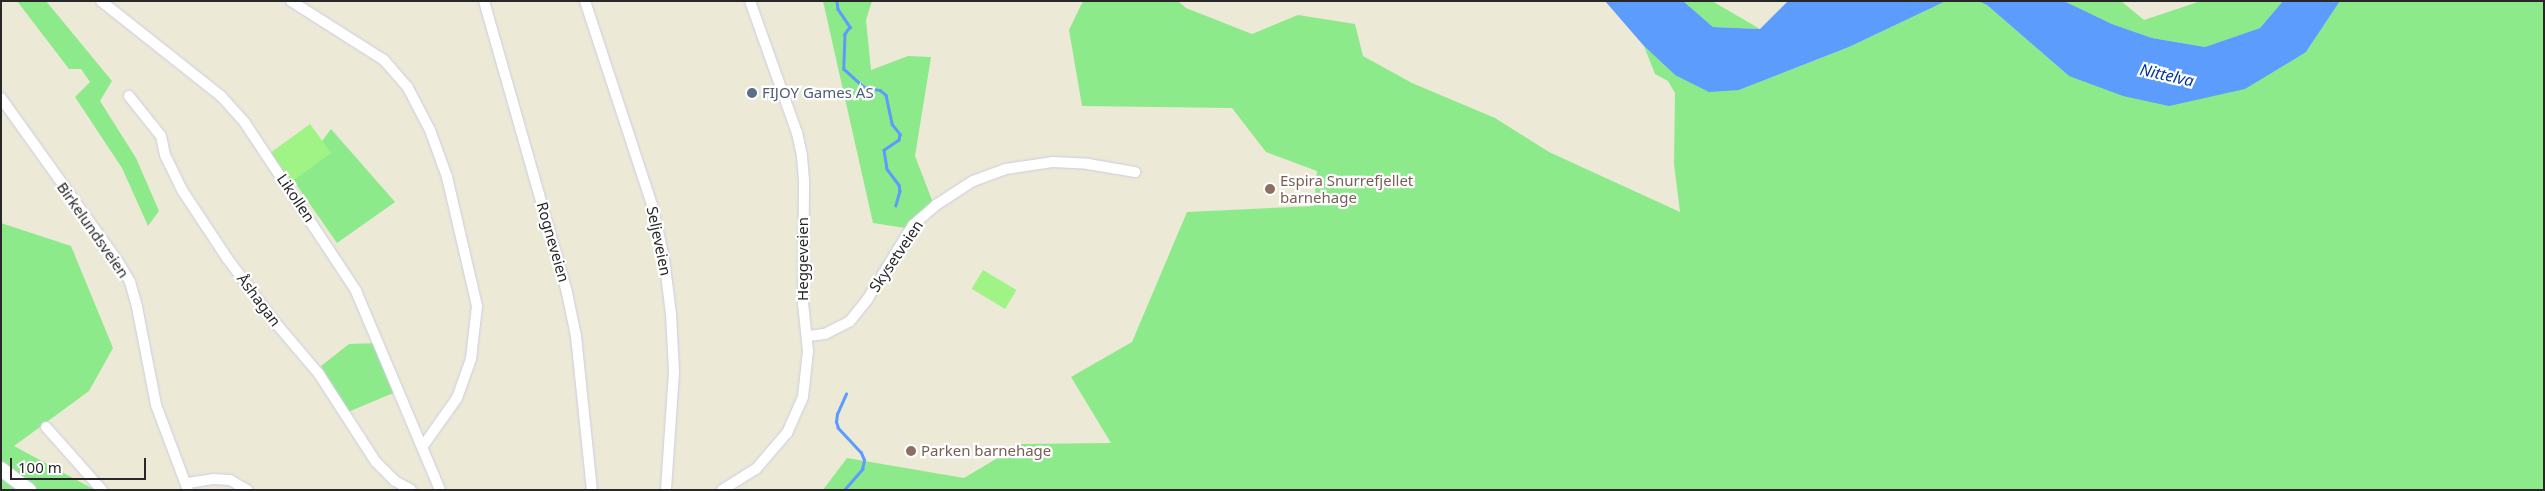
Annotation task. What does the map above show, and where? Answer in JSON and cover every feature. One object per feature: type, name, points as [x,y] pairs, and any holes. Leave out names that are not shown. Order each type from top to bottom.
[{"type":"main road","points":[[1,469],[29,490]]},
{"type":"street","name":"Likollen","points":[[101,1],[221,96],[241,118],[347,275],[423,446],[440,490]]},
{"type":"street","points":[[290,1],[384,60],[408,88],[430,130],[447,177],[478,306],[471,359],[457,398],[423,446]]},
{"type":"street","name":"Rogneveien","points":[[484,1],[568,293],[576,336],[592,490]]},
{"type":"street","name":"Seljeveien","points":[[585,1],[652,205],[664,258],[672,314],[674,372],[666,490]]},
{"type":"street","name":"Heggeveien","points":[[722,490],[756,469],[776,448],[791,427],[803,398],[808,336],[803,303],[804,180],[802,156],[797,133],[750,1]]},
{"type":"street","name":"Åshagan","points":[[128,96],[162,136],[165,155],[182,190],[227,258],[274,321],[319,374],[376,462],[395,481],[411,490]]},
{"type":"street","name":"Birkelundsveien","points":[[1,98],[117,260],[130,282],[137,306],[156,405],[188,487]]},
{"type":"street","name":"Skysetveien","points":[[808,336],[834,330],[853,318],[867,300],[913,225],[940,201],[974,181],[1006,169],[1053,162],[1088,164],[1135,172]]},
{"type":"street","points":[[46,427],[102,490]]},
{"type":"street","points":[[188,487],[212,479],[230,480],[248,490]]},
{"type":"green space","points":[[17,1],[46,1],[112,81],[100,101],[136,158],[159,211],[148,226],[122,168],[75,97],[90,82],[81,69],[69,69]]},
{"type":"green space","points":[[823,1],[872,1],[866,20],[871,70],[908,56],[931,57],[915,156],[932,200],[918,230],[873,223]]},
{"type":"green space","points":[[1083,1],[1178,1],[1186,8],[1252,34],[1298,15],[1355,24],[1363,56],[1412,83],[1495,118],[1549,152],[1680,212],[1674,164],[1675,93],[1668,81],[1655,74],[1644,46],[1675,75],[1739,90],[1849,47],[1946,1],[1978,1],[1987,5],[2069,76],[2306,52],[2340,1],[2544,1],[2544,490],[823,490],[847,458],[964,478],[1021,444],[1111,443],[1071,377],[1132,342],[1187,212],[1314,206],[1317,171],[1266,152],[1232,108],[1082,106],[1069,30]]},
{"type":"green space","points":[[1683,1],[1712,1],[1760,29],[1713,27]]},
{"type":"green space","points":[[2064,1],[2121,1],[2144,20],[2201,1],[2283,1],[2260,28],[2205,47],[2152,38],[2112,24]]},
{"type":"green space","points":[[310,124],[331,153],[291,183],[270,153]]},
{"type":"green space","points":[[331,129],[395,202],[337,243],[293,180]]},
{"type":"green space","points":[[1,223],[71,246],[113,348],[89,391],[14,446],[95,490],[24,490],[1,466]]},
{"type":"green space","points":[[983,270],[1016,290],[1005,309],[972,289]]},
{"type":"green space","points":[[379,343],[398,391],[348,412],[321,366],[349,344]]},
{"type":"green space","points":[[1,478],[19,490],[1,490]]},
{"type":"water","points":[[1605,1],[1683,1],[1713,27],[1760,29],[1788,1],[1946,1],[1849,47],[1739,90],[1709,92],[1675,75],[1644,46]]},
{"type":"water","name":"Nittelva","points":[[1978,1],[2064,1],[2112,24],[2152,38],[2205,47],[2260,28],[2283,1],[2340,1],[2306,52],[2245,89],[2169,106],[2123,96],[2069,76],[1987,5]]},
{"type":"waterway","points":[[837,1],[838,9],[850,27],[845,34],[844,69],[864,87],[880,90],[886,95],[892,124],[900,134],[899,140],[884,150],[887,169],[899,185],[900,191],[896,205]]},
{"type":"waterway","points":[[844,490],[862,469],[864,460],[861,453],[838,428],[836,422],[837,414],[846,394]]},
{"type":"place","name":"FIJOY Games AS","points":[[752,93]]},
{"type":"place","name":"Espira Snurrefjellet barnehage","points":[[1270,189]]},
{"type":"place","name":"Parken barnehage","points":[[911,451]]}]
